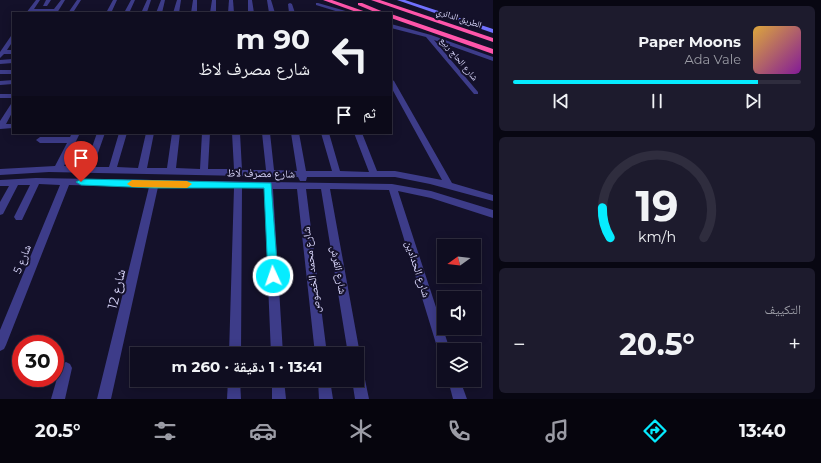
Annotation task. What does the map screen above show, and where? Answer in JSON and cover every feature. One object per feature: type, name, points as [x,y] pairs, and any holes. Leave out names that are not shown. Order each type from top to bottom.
[{"type":"highway","points":[[326,0],[363,12]]},
{"type":"highway","points":[[347,0],[380,12]]},
{"type":"highway","name":"الطريق الدائري","points":[[374,0],[493,40]]},
{"type":"highway","points":[[416,7],[433,15],[493,34]]},
{"type":"highway","name":"الطريق الدائري","points":[[392,16],[493,52]]},
{"type":"highway","points":[[392,20],[463,42]]},
{"type":"street","points":[[29,12],[38,0]]},
{"type":"street","points":[[45,5],[49,0]]},
{"type":"street","points":[[72,12],[79,0]]},
{"type":"street","points":[[109,12],[115,0]]},
{"type":"street","points":[[127,12],[133,0]]},
{"type":"street","points":[[146,12],[149,0]]},
{"type":"street","points":[[159,12],[163,0]]},
{"type":"street","points":[[176,12],[179,0]]},
{"type":"street","points":[[194,12],[196,0]]},
{"type":"street","points":[[213,12],[214,0]]},
{"type":"street","points":[[231,0],[232,12]]},
{"type":"street","points":[[250,0],[251,12]]},
{"type":"street","points":[[269,0],[272,12]]},
{"type":"street","points":[[400,0],[416,7],[493,31]]},
{"type":"street","points":[[34,5],[62,2]]},
{"type":"street","points":[[29,12],[55,12],[62,2]]},
{"type":"street","points":[[291,2],[292,12]]},
{"type":"street","points":[[316,9],[319,2],[344,12]]},
{"type":"street","points":[[392,26],[428,36],[493,59]]},
{"type":"street","name":"شارع الحاج ربيع","points":[[428,36],[476,93]]},
{"type":"street","points":[[1,54],[11,43]]},
{"type":"street","points":[[1,54],[12,52]]},
{"type":"street","points":[[0,62],[12,61]]},
{"type":"street","points":[[0,72],[12,72]]},
{"type":"street","points":[[0,83],[12,82]]},
{"type":"street","points":[[392,83],[449,186]]},
{"type":"street","points":[[0,96],[12,96]]},
{"type":"street","points":[[12,109],[1,124],[12,126]]},
{"type":"street","points":[[88,170],[101,134]]},
{"type":"street","points":[[112,170],[123,134]]},
{"type":"street","points":[[142,170],[150,134]]},
{"type":"street","points":[[171,171],[176,134]]},
{"type":"street","points":[[204,172],[206,134]]},
{"type":"street","points":[[236,134],[238,173]]},
{"type":"street","points":[[266,134],[270,172]]},
{"type":"street","name":"شارع محمد الخصوص","points":[[295,134],[302,173],[319,347]]},
{"type":"street","points":[[325,134],[337,174]]},
{"type":"street","points":[[358,134],[374,173]]},
{"type":"street","points":[[40,140],[75,137]]},
{"type":"street","points":[[19,217],[40,181],[54,169],[75,137]]},
{"type":"street","name":"شارع مصرف لاظ","points":[[0,172],[54,169],[369,175],[374,173],[412,177],[493,198]]},
{"type":"street","name":"شارع مصرف لاظ","points":[[0,184],[15,182],[66,181],[154,184],[392,187],[407,188],[434,194],[493,214]]},
{"type":"street","name":"شارع 5","points":[[0,345],[66,181]]},
{"type":"street","points":[[0,211],[15,182]]},
{"type":"street","name":"شارع 12","points":[[104,399],[154,184]]},
{"type":"street","points":[[235,347],[238,184]]},
{"type":"street","points":[[268,185],[277,347]]},
{"type":"street","name":"شارع القرش","points":[[325,186],[353,347]]},
{"type":"street","name":"شارع الحدادين","points":[[392,187],[442,343]]},
{"type":"street","points":[[58,399],[66,368]]},
{"type":"street","points":[[234,387],[234,399]]},
{"type":"street","points":[[278,387],[279,399]]},
{"type":"street","points":[[325,387],[326,399]]},
{"type":"street","points":[[360,387],[362,399]]},
{"type":"street","points":[[456,387],[460,399]]},
{"type":"slow traffic","points":[[132,184],[187,184]]},
{"type":"route","points":[[81,182],[268,185],[273,276]]}]
